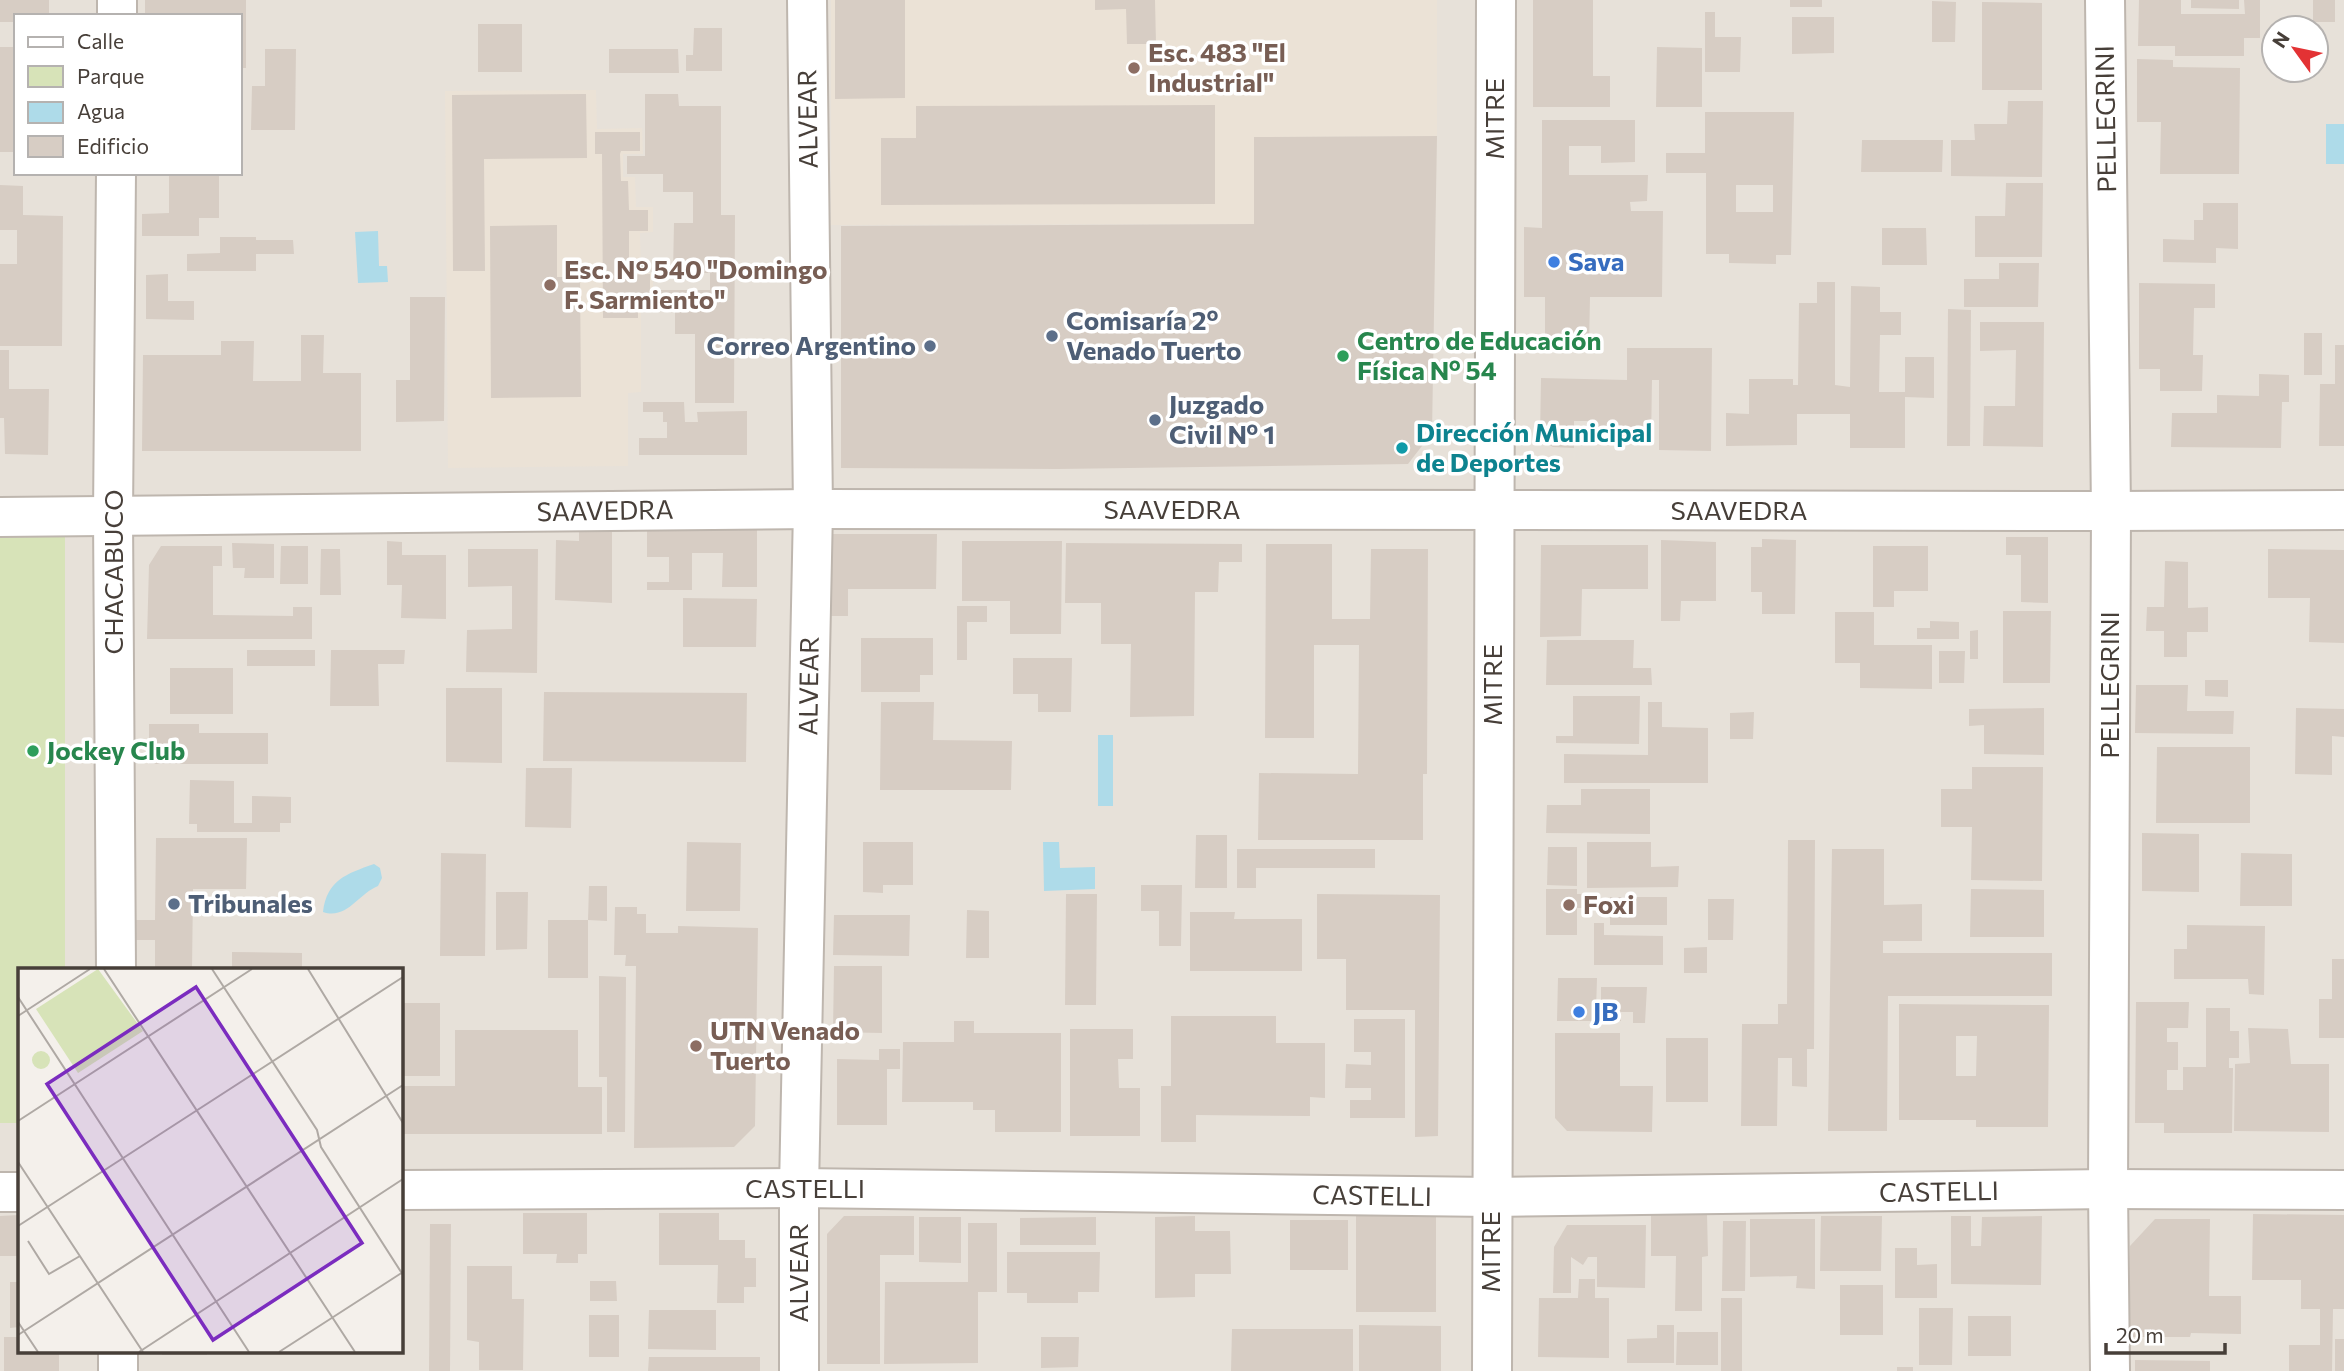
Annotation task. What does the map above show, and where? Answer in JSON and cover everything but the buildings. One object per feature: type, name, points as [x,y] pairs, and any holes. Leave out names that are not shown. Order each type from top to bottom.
[{"type":"street","name":"ALVEAR","points":[[799,1371],[799,1188],[813,509],[807,0]]},
{"type":"street","name":"MITRE","points":[[1492,1371],[1496,0]]},
{"type":"street","name":"PELLEGRINI","points":[[2105,0],[2111,512],[2108,1189],[2110,1371]]},
{"type":"street","name":"CHACABUCO","points":[[116,175],[113,516],[116,968]]},
{"type":"street","name":"SAAVEDRA","points":[[0,517],[813,509],[2111,512],[2344,510]]},
{"type":"street","name":"CASTELLI","points":[[402,1190],[799,1188],[1491,1197],[2108,1189],[2344,1190]]},
{"type":"street","points":[[0,1192],[18,1192]]},
{"type":"shaded area","points":[[0,0],[2344,0],[2344,1371],[0,1371]]},
{"type":"shaded area","name":"Esc. 483 \"El Industrial\"","points":[[831,0],[1437,0],[1437,136],[1254,137],[1254,224],[831,225]]},
{"type":"shaded area","name":"Esc. N° 540 \"Domingo F. Sarmiento\"","points":[[596,90],[597,129],[642,128],[643,154],[623,154],[623,177],[635,177],[636,207],[653,207],[653,232],[640,233],[641,273],[653,273],[653,296],[641,297],[641,392],[628,393],[628,466],[448,468],[445,91]]},
{"type":"green space","name":"Jockey Club","points":[[0,531],[65,531],[65,968],[18,968],[18,1123],[0,1123]]},
{"type":"water","points":[[2326,124],[2344,124],[2344,164],[2326,164]]},
{"type":"water","points":[[378,231],[379,266],[387,266],[388,282],[358,283],[355,232]]},
{"type":"water","points":[[1098,735],[1113,735],[1113,806],[1098,806]]},
{"type":"water","points":[[1043,842],[1059,842],[1060,868],[1095,867],[1095,889],[1044,891]]},
{"type":"water","points":[[374,864],[380,868],[382,878],[378,886],[346,909],[331,914],[323,912],[325,901],[334,885],[347,875]]},
{"type":"place","name":"Esc. 483 \"El Industrial\"","points":[[1134,68]]},
{"type":"place","name":"Sava","points":[[1554,262]]},
{"type":"place","name":"Esc. N° 540 \"Domingo F. Sarmiento\"","points":[[550,285]]},
{"type":"place","name":"Comisaría 2º Venado Tuerto","points":[[1052,336]]},
{"type":"place","name":"Correo Argentino","points":[[930,346]]},
{"type":"place","name":"Centro de Educación Física Nº 54","points":[[1343,356]]},
{"type":"place","name":"Juzgado Civil Nº 1","points":[[1155,420]]},
{"type":"place","name":"Dirección Municipal de Deportes","points":[[1402,448]]},
{"type":"place","name":"Jockey Club","points":[[33,751]]},
{"type":"place","name":"Tribunales","points":[[174,904]]},
{"type":"place","name":"Foxi","points":[[1569,905]]},
{"type":"place","name":"JB","points":[[1579,1012]]},
{"type":"place","name":"UTN Venado Tuerto","points":[[696,1046]]}]
